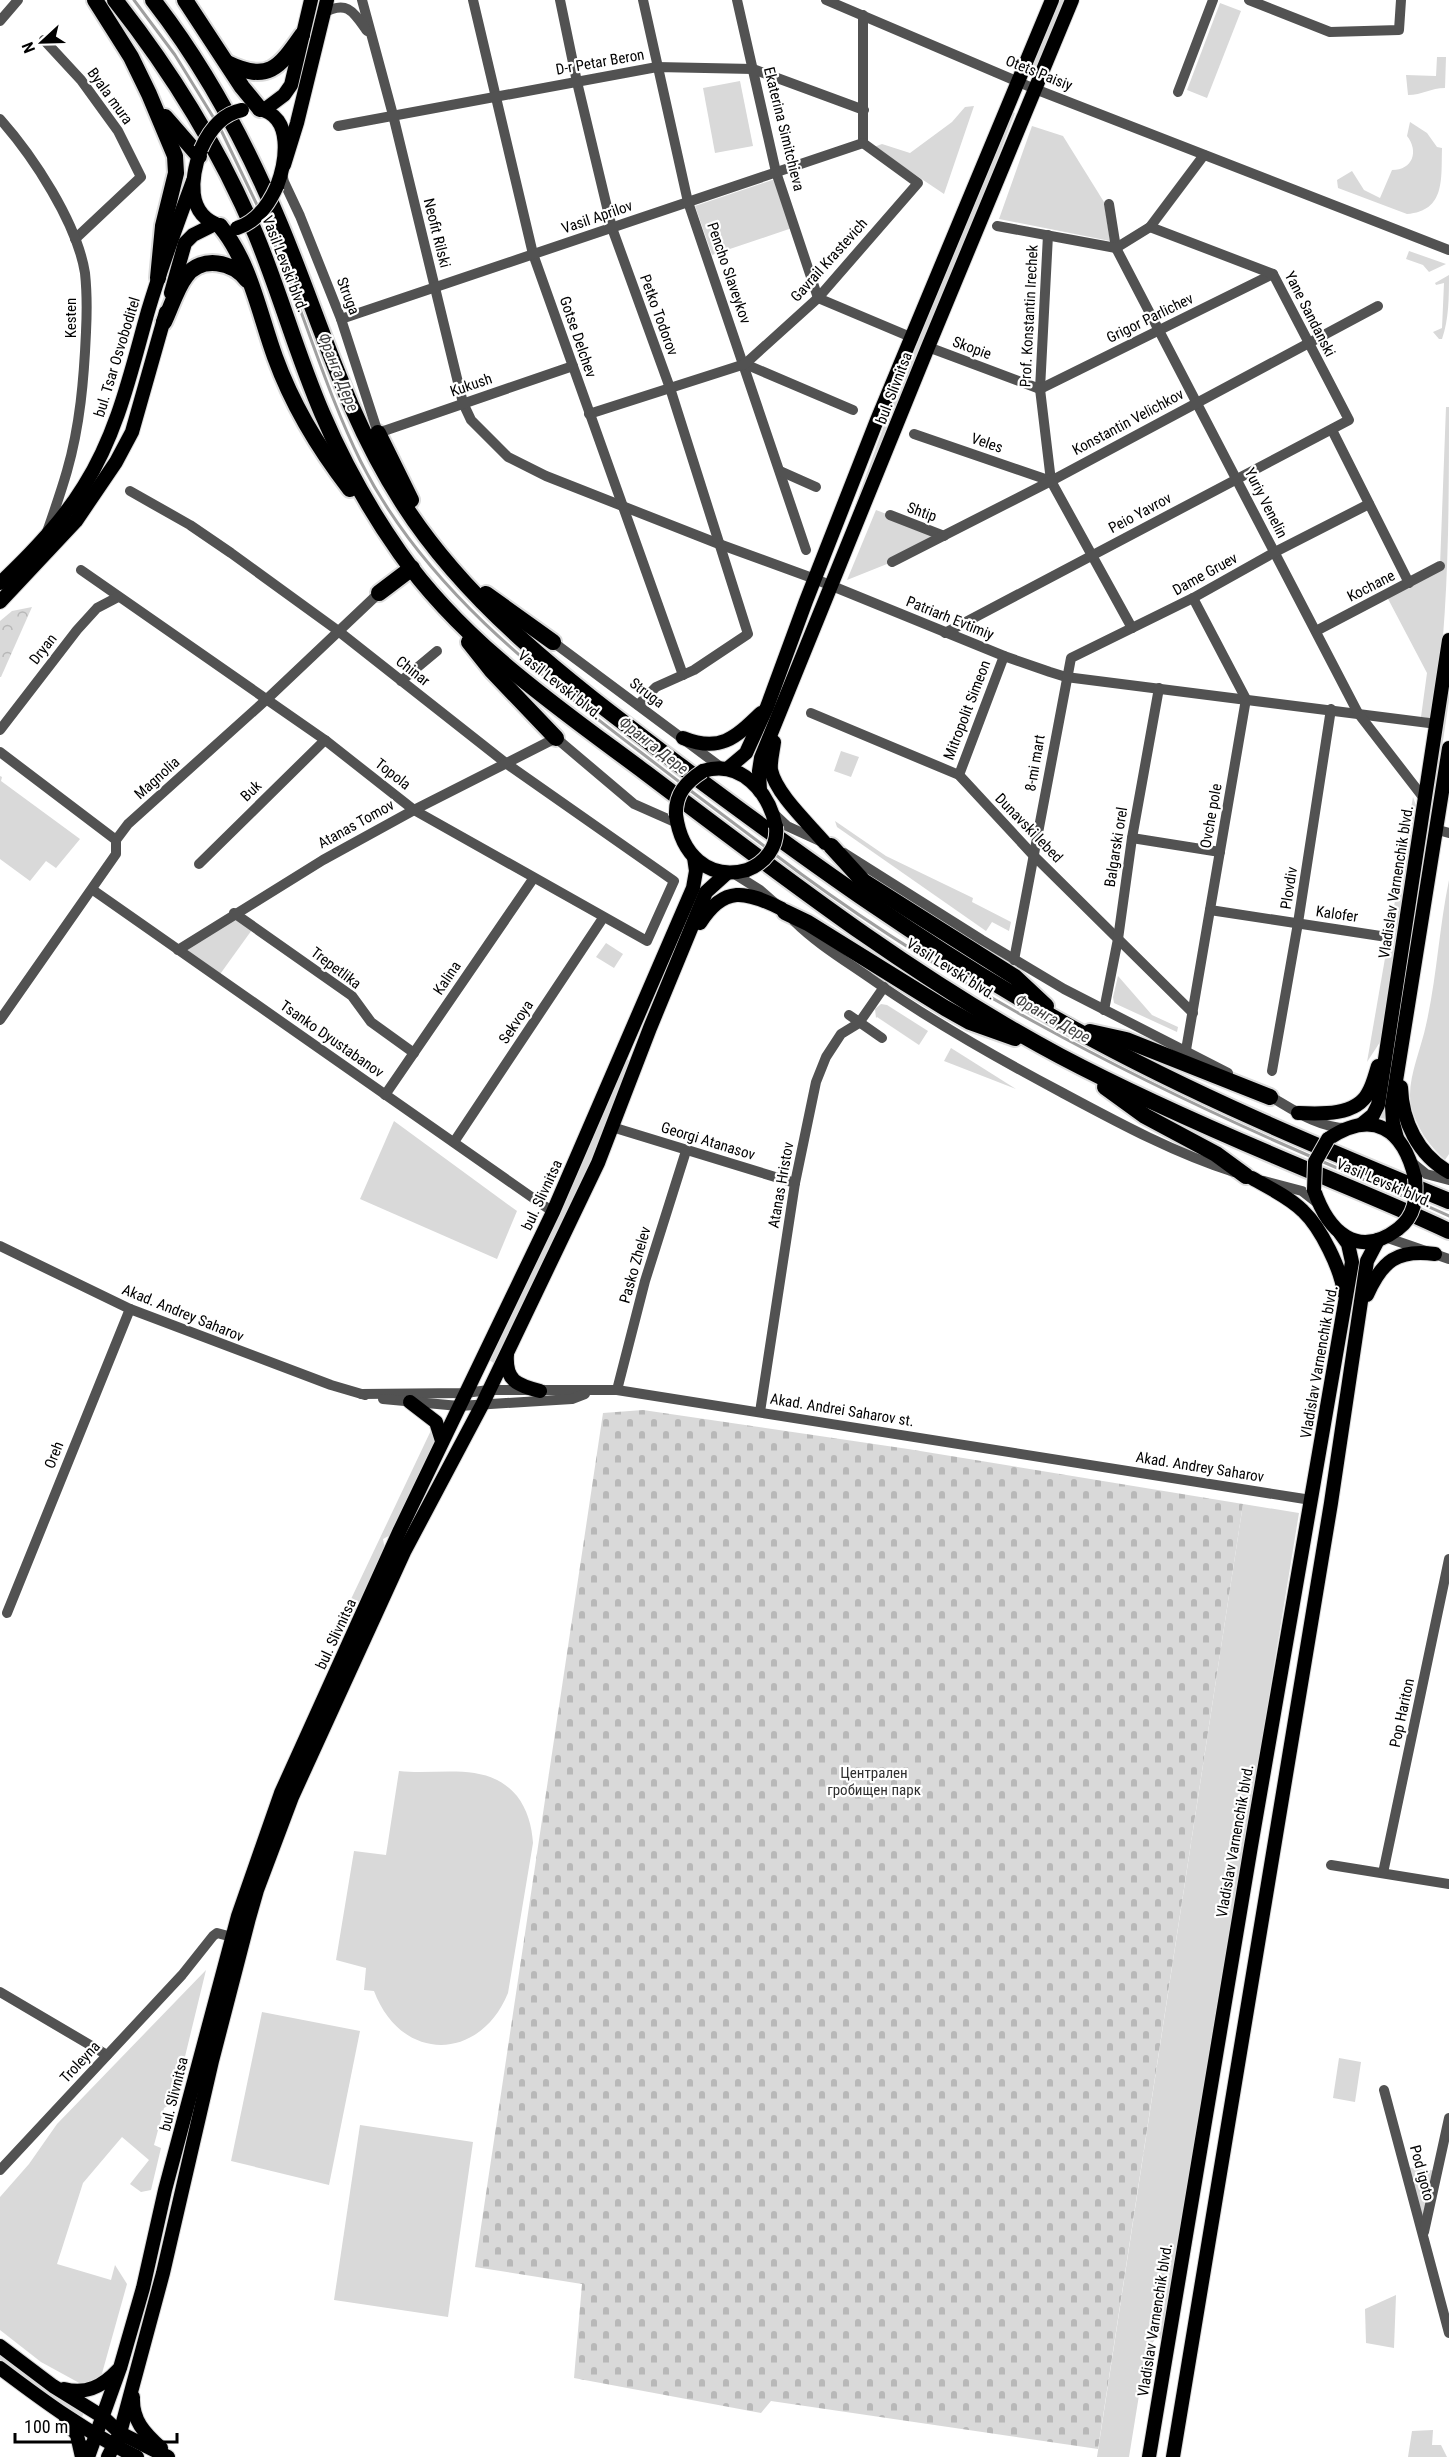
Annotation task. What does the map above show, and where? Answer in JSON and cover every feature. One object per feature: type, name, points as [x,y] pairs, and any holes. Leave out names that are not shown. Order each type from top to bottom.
[{"type":"highway","points":[[95,0],[131,57],[171,145],[177,165],[163,226],[158,278]]},
{"type":"highway","name":"Vasil Levski blvd.","points":[[116,0],[173,80],[230,177],[259,242],[322,414],[349,471],[400,553],[416,574],[475,637],[527,683],[783,878],[916,970],[1061,1056],[1182,1116],[1449,1231]]},
{"type":"highway","name":"Vasil Levski blvd.","points":[[153,0],[192,56],[235,126],[280,226],[361,431],[393,488],[433,547],[502,622],[575,685],[795,852],[908,931],[1070,1027],[1203,1095],[1449,1201]]},
{"type":"highway","points":[[184,0],[247,94],[262,110]]},
{"type":"highway","points":[[227,63],[250,73],[270,70],[285,60],[302,35]]},
{"type":"highway","points":[[149,94],[168,120],[200,153]]},
{"type":"highway","points":[[224,226],[250,283],[276,359],[308,424],[331,464],[400,553]]},
{"type":"highway","points":[[164,322],[185,277],[195,268],[208,264],[224,264],[237,270],[250,283]]},
{"type":"highway","points":[[378,433],[433,547]]},
{"type":"highway","points":[[448,564],[553,642]]},
{"type":"highway","points":[[379,593],[416,574],[492,671],[556,738]]},
{"type":"highway","points":[[828,844],[864,881],[1015,977],[1070,1027],[1126,1040],[1270,1096]]},
{"type":"highway","points":[[783,910],[962,1017],[1061,1056],[1144,1116],[1215,1154],[1249,1177]]},
{"type":"main road","points":[[262,110],[284,95],[291,85],[311,0]]},
{"type":"main road","name":"bul. Slivnitsa","points":[[760,791],[760,764],[773,710],[815,579],[877,420],[1052,0]]},
{"type":"main road","name":"bul. Slivnitsa","points":[[725,768],[746,753],[773,710],[831,585],[1072,0]]},
{"type":"main road","points":[[0,602],[76,520],[116,462],[132,432],[185,243],[194,235],[253,219],[277,186],[297,123],[325,7]]},
{"type":"main road","points":[[224,226],[198,210],[194,198],[193,181],[200,153],[210,132],[220,120],[230,113],[242,110],[262,110],[274,117],[282,128],[283,169]]},
{"type":"main road","name":"bul. Tsar Osvoboditel","points":[[0,583],[46,535],[85,485],[118,416],[158,278],[193,181]]},
{"type":"main road","name":"Vladislav Varnenchik blvd.","points":[[1362,1124],[1373,1115],[1378,1105],[1449,640]]},
{"type":"main road","points":[[682,738],[704,746],[718,743],[743,731],[773,710]]},
{"type":"main road","points":[[773,710],[772,774],[780,788],[828,844]]},
{"type":"main road","points":[[1397,1138],[1384,1129],[1362,1124],[1347,1128],[1328,1139],[1316,1162],[1314,1190],[1328,1221],[1340,1233],[1361,1242],[1382,1238],[1407,1221],[1413,1210],[1416,1195],[1415,1178],[1410,1161],[1397,1138],[1392,1106],[1443,832],[1449,748]]},
{"type":"main road","points":[[725,768],[748,778],[760,791],[772,812],[776,827],[776,841],[769,855],[759,865],[736,872],[710,870],[694,857],[687,847],[676,819],[679,793],[692,779],[703,771],[725,768]]},
{"type":"main road","name":"bul. Slivnitsa","points":[[88,2457],[120,2368],[143,2288],[165,2190],[232,1937],[256,1859],[281,1794],[400,1530],[554,1212],[693,888],[696,871],[694,857]]},
{"type":"main road","name":"bul. Slivnitsa","points":[[111,2452],[120,2433],[163,2273],[212,2061],[249,1918],[264,1870],[292,1797],[373,1616],[404,1552],[482,1405],[598,1163],[706,892],[736,872]]},
{"type":"main road","points":[[682,950],[711,906],[728,896],[753,895],[783,910]]},
{"type":"main road","points":[[1298,1113],[1328,1113],[1346,1109],[1360,1102],[1368,1093],[1388,1039]]},
{"type":"main road","points":[[621,1057],[636,1063]]},
{"type":"main road","points":[[1400,1057],[1401,1101],[1407,1121],[1422,1149],[1433,1162],[1449,1172]]},
{"type":"main road","points":[[1249,1177],[1297,1206],[1309,1218],[1338,1267],[1343,1284],[1345,1306]]},
{"type":"main road","name":"Vladislav Varnenchik blvd.","points":[[1149,2457],[1251,1846],[1345,1306],[1352,1256],[1348,1244],[1340,1233]]},
{"type":"main road","name":"Vladislav Varnenchik blvd.","points":[[1173,2457],[1276,1841],[1367,1262],[1382,1238]]},
{"type":"main road","points":[[1361,1308],[1375,1277],[1388,1262],[1411,1253],[1435,1254]]},
{"type":"main road","points":[[507,1353],[506,1365],[511,1378],[523,1387],[540,1391]]},
{"type":"main road","points":[[410,1402],[436,1422],[442,1441]]},
{"type":"main road","points":[[0,2346],[53,2386],[103,2417],[120,2433],[169,2457]]},
{"type":"main road","points":[[0,2368],[58,2413],[96,2436],[111,2452],[136,2457]]},
{"type":"main road","points":[[53,2386],[71,2391],[89,2390],[102,2385],[120,2368]]},
{"type":"main road","points":[[133,2385],[132,2407],[138,2423],[169,2457]]},
{"type":"main road","points":[[58,2413],[77,2435],[82,2457]]},
{"type":"street","points":[[0,21],[18,0]]},
{"type":"street","name":"Neofit Rilski","points":[[362,0],[393,116],[463,404],[471,420],[483,433]]},
{"type":"street","name":"Gotse Delchev","points":[[473,0],[533,254],[683,675]]},
{"type":"street","name":"Petko Todorov","points":[[560,0],[612,228],[670,388],[748,634],[722,653],[683,675]]},
{"type":"street","name":"Pencho Slaveykov","points":[[643,0],[688,202],[745,364],[806,550]]},
{"type":"street","name":"Ekaterina Simitchieva","points":[[737,0],[776,172],[819,298]]},
{"type":"street","name":"Otets Paisiy","points":[[826,0],[1035,89],[1449,250]]},
{"type":"street","points":[[1178,92],[1213,0]]},
{"type":"street","points":[[1249,0],[1330,32],[1399,30],[1401,0]]},
{"type":"street","name":"Neofit Rilski","points":[[325,7],[346,7],[357,16],[371,36]]},
{"type":"street","points":[[863,15],[863,142]]},
{"type":"street","name":"Byala mura","points":[[44,40],[81,80],[118,131],[141,177],[75,239]]},
{"type":"street","name":"D-r Petar Beron","points":[[338,126],[657,67],[753,69],[864,110]]},
{"type":"street","name":"Kesten","points":[[0,119],[44,178],[75,239],[84,272],[87,305],[81,395],[67,471],[46,535]]},
{"type":"street","name":"Vasil Aprilov","points":[[341,319],[863,142]]},
{"type":"street","name":"Gavrail Krastevich","points":[[589,414],[745,364],[819,298],[918,183],[863,142]]},
{"type":"street","points":[[997,226],[1116,248],[1150,227],[1204,155]]},
{"type":"street","name":"Struga","points":[[283,169],[284,182],[341,319],[378,433]]},
{"type":"street","name":"Yuriy Venelin","points":[[1109,204],[1116,248],[1358,713],[1426,801]]},
{"type":"street","name":"Yane Sandanski","points":[[1150,227],[1273,274],[1349,420]]},
{"type":"street","name":"Prof. Konstantin Irechek","points":[[1048,235],[1040,389],[1051,481],[1094,555],[1132,628]]},
{"type":"street","name":"Grigor Parlichev","points":[[1040,389],[1273,274]]},
{"type":"street","points":[[819,298],[913,338]]},
{"type":"street","name":"Konstantin Velichkov","points":[[892,562],[1051,481],[1378,306]]},
{"type":"street","name":"Skopie","points":[[928,347],[1040,389]]},
{"type":"street","points":[[745,364],[853,410]]},
{"type":"street","name":"Kukush","points":[[378,433],[573,366]]},
{"type":"street","name":"Peio Yavrov","points":[[945,633],[1349,420]]},
{"type":"street","points":[[1332,430],[1409,583]]},
{"type":"street","name":"Patriarh Evtimiy","points":[[483,433],[507,457],[546,476],[831,585],[1004,656],[1066,677],[1437,724]]},
{"type":"street","name":"Veles","points":[[914,434],[1051,481]]},
{"type":"street","points":[[780,471],[816,487]]},
{"type":"street","name":"Chinar","points":[[130,491],[190,525],[231,553],[337,630],[507,764],[674,881]]},
{"type":"street","name":"Dame Gruev","points":[[1066,677],[1071,658],[1193,598],[1275,552],[1369,504]]},
{"type":"street","name":"Shtip","points":[[890,516],[944,536]]},
{"type":"street","name":"Kochane","points":[[1316,631],[1440,566]]},
{"type":"street","name":"Topola","points":[[81,570],[325,740],[414,810],[533,879],[647,941],[674,881]]},
{"type":"street","name":"Magnolia","points":[[0,1020],[93,890],[116,854],[116,840],[128,824],[267,699],[337,630],[379,593]]},
{"type":"street","name":"Dryan","points":[[0,730],[77,630],[97,608],[118,597]]},
{"type":"street","points":[[1193,598],[1246,699]]},
{"type":"street","name":"Struga","points":[[553,642],[725,768]]},
{"type":"street","points":[[400,681],[437,651]]},
{"type":"street","name":"Mitropolit Simeon","points":[[958,775],[1004,656]]},
{"type":"street","points":[[638,705],[656,687],[683,675]]},
{"type":"street","name":"8-mi mart","points":[[1014,960],[1066,677]]},
{"type":"street","name":"Balgarski orel","points":[[1104,1010],[1118,939],[1132,838],[1159,688]]},
{"type":"street","name":"Ovche pole","points":[[1186,1050],[1246,699]]},
{"type":"street","name":"Plovdiv","points":[[1272,1071],[1298,923],[1331,709]]},
{"type":"street","name":"Dunavski lebed","points":[[811,713],[958,775],[1034,856],[1193,1013]]},
{"type":"street","points":[[556,738],[634,804],[676,819]]},
{"type":"street","name":"Atanas Tomov","points":[[178,950],[322,860],[414,810],[556,738]]},
{"type":"street","name":"Buk","points":[[199,864],[325,740]]},
{"type":"street","points":[[0,752],[116,840]]},
{"type":"street","points":[[772,812],[787,826],[828,844],[1014,960],[1104,1010],[1186,1050],[1298,1113],[1329,1127],[1347,1128]]},
{"type":"street","points":[[1132,838],[1220,852]]},
{"type":"street","points":[[736,872],[760,890],[803,930],[952,1032],[1088,1107],[1187,1156],[1249,1177],[1302,1191],[1320,1205]]},
{"type":"street","name":"Kalina","points":[[385,1095],[533,879]]},
{"type":"street","name":"Tsanko Dyustabanov","points":[[93,890],[554,1212]]},
{"type":"street","name":"Kalofer","points":[[1210,910],[1388,937]]},
{"type":"street","name":"Trepetlika","points":[[234,913],[352,996],[371,1022],[414,1053]]},
{"type":"street","name":"Sekvoya","points":[[453,1142],[603,918]]},
{"type":"street","name":"Atanas Hristov","points":[[760,1412],[795,1183],[816,1082],[826,1057],[841,1034],[859,1023],[884,987]]},
{"type":"street","points":[[849,1015],[882,1038]]},
{"type":"street","name":"Georgi Atanasov","points":[[612,1127],[795,1183]]},
{"type":"street","name":"Pasko Zhelev","points":[[617,1390],[645,1281],[687,1150]]},
{"type":"street","points":[[1410,1161],[1426,1174],[1449,1180]]},
{"type":"street","points":[[1382,1238],[1449,1259]]},
{"type":"street","name":"Akad. Andrey Saharov","points":[[0,1246],[130,1310],[275,1365],[361,1394],[410,1402],[459,1406],[482,1405]]},
{"type":"street","name":"Oreh","points":[[7,1613],[130,1310]]},
{"type":"street","name":"Akad. Andrey Saharov","points":[[361,1394],[465,1393],[489,1390],[594,1391]]},
{"type":"street","name":"Akad. Andrei Saharov st.","points":[[594,1391],[617,1390],[760,1412]]},
{"type":"street","points":[[482,1405],[572,1399],[594,1391]]},
{"type":"street","name":"Akad. Andrey Saharov","points":[[760,1412],[1311,1500]]},
{"type":"street","name":"Pop Hariton","points":[[1383,1873],[1444,1617],[1449,1559]]},
{"type":"street","points":[[1331,1865],[1449,1884]]},
{"type":"street","name":"Troleyna","points":[[0,2170],[182,1975],[215,1934],[232,1937]]},
{"type":"street","points":[[0,1992],[107,2055]]},
{"type":"street","name":"Pod igoto","points":[[1384,2091],[1449,2331]]},
{"type":"street","points":[[1423,2236],[1449,2118]]},
{"type":"green space","points":[[1052,0],[1071,0],[1041,75],[1024,68]]},
{"type":"green space","points":[[1220,3],[1241,11],[1207,98],[1187,90]]},
{"type":"green space","points":[[1437,57],[1446,57],[1445,88],[1408,95],[1406,75],[1436,76]]},
{"type":"green space","points":[[740,81],[753,146],[715,153],[703,88]]},
{"type":"green space","points":[[974,106],[944,194],[874,147],[882,144],[910,153],[952,122],[965,107]]},
{"type":"green space","points":[[1007,110],[1015,113],[960,257],[858,509],[854,508],[885,423]]},
{"type":"green space","points":[[1410,122],[1427,133],[1437,147],[1442,148],[1439,191],[1429,207],[1420,212],[1407,214],[1338,188],[1337,180],[1352,171],[1364,190],[1380,198],[1392,170],[1405,167],[1412,159],[1413,148],[1407,136]]},
{"type":"green space","points":[[1032,126],[1063,136],[1104,202],[1110,241],[999,219]]},
{"type":"green space","points":[[775,179],[792,228],[712,255],[695,206]]},
{"type":"green space","points":[[1409,251],[1446,264],[1429,272],[1423,265],[1406,259]]},
{"type":"green space","points":[[1449,275],[1447,316],[1442,339],[1439,339],[1433,332],[1442,328],[1444,283],[1436,285],[1435,283]]},
{"type":"green space","points":[[1446,407],[1449,407],[1447,563],[1443,641],[1434,719],[1421,717],[1427,673],[1386,595],[1440,566]]},
{"type":"green space","points":[[876,510],[944,536],[892,562],[847,580]]},
{"type":"green space","points":[[32,607],[0,677],[0,621],[12,611]]},
{"type":"green space","points":[[1449,679],[1449,700],[1429,836],[1394,1037],[1386,1119],[1380,1118]]},
{"type":"green space","points":[[841,751],[859,757],[851,777],[834,771]]},
{"type":"green space","points":[[0,776],[1,781],[80,839],[56,868],[46,861],[30,881],[0,859]]},
{"type":"green space","points":[[1413,797],[1420,817],[1382,1039],[1367,1062]]},
{"type":"green space","points":[[835,821],[886,856],[973,898],[972,902],[1011,922],[1009,931],[992,922],[986,931],[837,827]]},
{"type":"green space","points":[[1449,880],[1449,1154],[1445,1160],[1420,1129],[1413,1114],[1410,1096],[1412,1076],[1430,1007]]},
{"type":"green space","points":[[234,913],[254,927],[218,977],[178,950]]},
{"type":"green space","points":[[606,943],[623,954],[614,968],[596,957]]},
{"type":"green space","points":[[1118,976],[1152,1015],[1178,1027],[1177,1032],[1114,1003],[1113,997]]},
{"type":"green space","points":[[881,1004],[887,1005],[928,1031],[919,1045],[876,1018],[875,1009]]},
{"type":"green space","points":[[951,1048],[1016,1089],[944,1061]]},
{"type":"green space","points":[[621,1057],[636,1063],[500,1367],[483,1356]]},
{"type":"green space","points":[[394,1121],[517,1211],[497,1259],[360,1199]]},
{"type":"green space","name":"Централен гробищен парк","points":[[643,1410],[908,1449],[1243,1504],[1098,2449],[771,2401],[761,2413],[574,2378],[582,2284],[475,2267],[603,1413]]},
{"type":"green space","points":[[434,1424],[441,1433],[400,1530],[383,1539],[385,1550],[353,1621],[343,1616]]},
{"type":"green space","points":[[1243,1504],[1299,1513],[1164,2339],[1156,2338],[1146,2352],[1129,2457],[1097,2457]]},
{"type":"green space","points":[[399,1771],[462,1772],[492,1778],[505,1785],[517,1796],[524,1806],[530,1824],[533,1843],[508,1993],[495,2016],[479,2032],[460,2042],[441,2045],[421,2041],[402,2031],[386,2015],[374,1991],[364,1990],[366,1968],[336,1960],[354,1851],[386,1855]]},
{"type":"green space","points":[[206,1970],[174,2102],[164,2108],[154,2145],[161,2148],[151,2190],[141,2192],[130,2184],[149,2160],[122,2137],[83,2183],[57,2264],[111,2280],[115,2265],[127,2284],[101,2377],[83,2385],[41,2362],[0,2330],[0,2197],[29,2164],[57,2124]]},
{"type":"green space","points":[[262,2012],[360,2031],[329,2185],[231,2161]]},
{"type":"green space","points":[[1339,2058],[1361,2062],[1355,2102],[1333,2098]]},
{"type":"green space","points":[[360,2125],[473,2142],[448,2317],[334,2300]]},
{"type":"green space","points":[[1405,2167],[1437,2171],[1423,2236]]},
{"type":"green space","points":[[1396,2295],[1394,2348],[1366,2343],[1365,2309]]},
{"type":"green space","points":[[0,2346],[86,2407],[79,2425],[0,2368]]},
{"type":"green space","points":[[1433,2430],[1432,2445],[1441,2445],[1447,2457],[1408,2457],[1412,2431]]},
{"type":"waterway","name":"Франга Дере","points":[[134,0],[175,55],[215,120]]},
{"type":"waterway","name":"Франга Дере","points":[[220,128],[259,209]]},
{"type":"waterway","name":"Франга Дере","points":[[263,217],[334,402],[361,462],[390,512],[424,558],[503,640],[546,678],[682,784]]},
{"type":"waterway","name":"Франга Дере","points":[[687,788],[768,849]]},
{"type":"waterway","name":"Франга Дере","points":[[773,853],[836,899],[966,983],[1171,1093],[1312,1157]]},
{"type":"waterway","name":"Франга Дере","points":[[1321,1161],[1412,1200]]},
{"type":"waterway","name":"Франга Дере","points":[[1418,1202],[1449,1216]]}]
